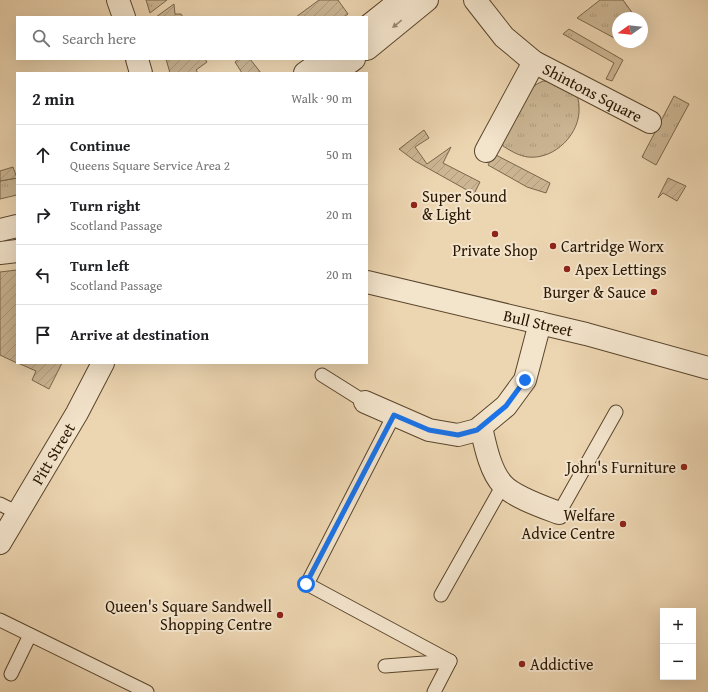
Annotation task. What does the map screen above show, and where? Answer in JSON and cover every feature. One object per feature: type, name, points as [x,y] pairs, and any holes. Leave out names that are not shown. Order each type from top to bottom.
[{"type":"street","points":[[118,0],[124,16]]},
{"type":"street","points":[[368,26],[401,0]]},
{"type":"street","points":[[368,48],[427,0]]},
{"type":"street","name":"Shintons Square","points":[[476,0],[504,37],[534,62],[650,122]]},
{"type":"street","points":[[306,72],[324,60]]},
{"type":"street","points":[[336,72],[353,60]]},
{"type":"street","name":"Shintons Square","points":[[486,151],[534,62]]},
{"type":"street","points":[[0,230],[16,226]]},
{"type":"street","points":[[0,253],[16,251]]},
{"type":"street","name":"Bull Street","points":[[368,282],[586,334],[708,368]]},
{"type":"street","points":[[365,402],[429,430],[458,435],[477,430],[506,406],[525,380],[540,323]]},
{"type":"street","name":"Pitt Street","points":[[0,543],[9,509],[77,412],[102,364]]},
{"type":"street","points":[[481,427],[491,464],[503,485],[518,496],[559,513]]},
{"type":"lane","points":[[322,375],[365,402]]},
{"type":"lane","points":[[559,513],[616,412]]},
{"type":"lane","points":[[394,415],[306,584],[450,661]]},
{"type":"lane","points":[[441,595],[503,485]]},
{"type":"lane","points":[[0,620],[147,692]]},
{"type":"lane","points":[[11,674],[30,635]]},
{"type":"lane","points":[[385,666],[450,661]]},
{"type":"lane","points":[[434,692],[450,661]]},
{"type":"green space","points":[[146,0],[167,0],[150,13]]},
{"type":"green space","points":[[319,0],[338,0],[348,14],[345,16],[297,16]]},
{"type":"green space","points":[[600,0],[623,0],[632,12],[612,12],[612,37],[577,18]]},
{"type":"green space","points":[[174,4],[175,14],[181,14],[182,16],[157,16]]},
{"type":"green space","points":[[569,29],[623,60],[612,81],[606,79],[614,63],[563,34]]},
{"type":"green space","points":[[166,60],[206,60],[207,62],[196,70],[197,72],[170,72]]},
{"type":"green space","points":[[238,60],[251,60],[260,72],[241,72],[235,62]]},
{"type":"green space","points":[[543,81],[555,83],[575,93],[579,101],[578,117],[576,126],[571,135],[557,149],[538,157],[528,157],[515,153],[503,146],[502,141],[531,87]]},
{"type":"green space","points":[[674,96],[689,104],[656,165],[642,157]]},
{"type":"green space","points":[[424,130],[429,138],[415,147],[427,164],[451,147],[443,163],[480,182],[474,194],[415,161],[399,149]]},
{"type":"green space","points":[[494,154],[550,183],[546,193],[527,187],[488,165]]},
{"type":"green space","points":[[13,167],[16,178],[0,181],[0,171]]},
{"type":"green space","points":[[16,178],[16,195],[0,199],[0,181]]},
{"type":"green space","points":[[668,178],[686,186],[677,201],[663,193],[658,198]]},
{"type":"green space","points":[[16,270],[16,363],[0,355],[0,272]]},
{"type":"green space","points":[[20,364],[62,364],[49,389],[32,380],[36,371]]},
{"type":"place","name":"Super Sound & Light","points":[[414,205]]},
{"type":"place","name":"Private Shop","points":[[495,234]]},
{"type":"place","name":"Cartridge Worx","points":[[553,246]]},
{"type":"place","name":"Apex Lettings","points":[[567,269]]},
{"type":"place","name":"Burger & Sauce","points":[[654,292]]},
{"type":"place","name":"John's Furniture","points":[[684,467]]},
{"type":"place","name":"Welfare Advice Centre","points":[[623,524]]},
{"type":"place","name":"Queen's Square Sandwell Shopping Centre","points":[[280,615]]},
{"type":"place","name":"Addictive","points":[[522,664]]},
{"type":"route","points":[[306,584],[394,415],[429,430],[458,435],[477,430],[506,406],[525,380]]}]
